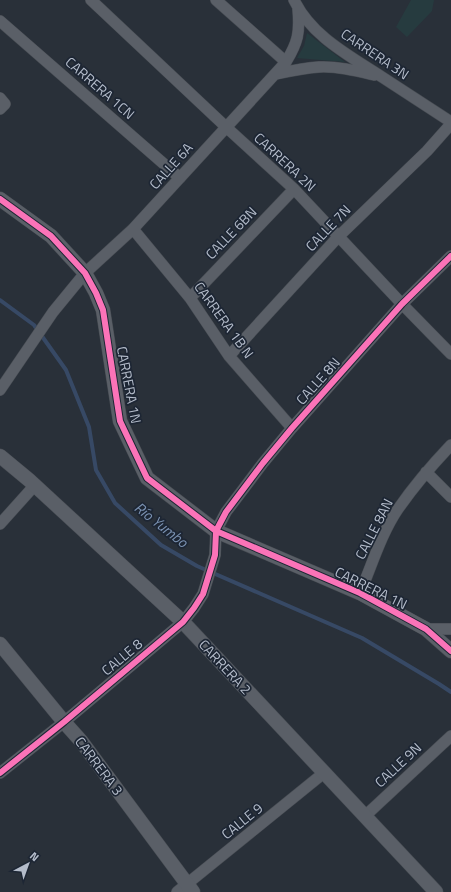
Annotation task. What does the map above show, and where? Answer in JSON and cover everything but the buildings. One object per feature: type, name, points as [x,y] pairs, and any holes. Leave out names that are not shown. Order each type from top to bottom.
[{"type":"street","name":"CARRERA 2N","points":[[91,0],[294,189],[338,237],[451,354]]},
{"type":"street","points":[[216,0],[286,62]]},
{"type":"street","name":"CALLE 6A","points":[[0,390],[53,312],[85,273],[133,229],[286,62],[295,46],[300,28],[296,5]]},
{"type":"street","name":"CARRERA 3N","points":[[296,5],[316,32],[451,123]]},
{"type":"street","name":"CARRERA 1CN","points":[[0,21],[180,178]]},
{"type":"street","points":[[276,74],[320,67],[350,70],[381,76]]},
{"type":"street","name":"CALLE 7N","points":[[229,356],[338,237],[427,151],[451,123]]},
{"type":"street","name":"CALLE 6BN","points":[[190,298],[294,189]]},
{"type":"street","name":"CARRERA 1N","points":[[0,199],[51,236],[85,273],[96,293],[103,310],[120,421],[147,478],[216,531],[360,593],[426,629],[451,651]]},
{"type":"street","name":"CARRERA 1B N","points":[[133,229],[190,298],[229,356],[292,428]]},
{"type":"street","name":"CALLE 8N","points":[[216,531],[226,512],[292,428],[402,304],[451,256]]},
{"type":"street","name":"CALLE 8AN","points":[[360,593],[386,532],[398,510],[426,472],[451,445]]},
{"type":"street","name":"CARRERA 2","points":[[0,456],[35,485],[183,622],[436,892]]},
{"type":"street","points":[[426,472],[451,496]]},
{"type":"street","points":[[0,524],[35,485]]},
{"type":"street","name":"CALLE 8","points":[[0,773],[64,722],[183,622],[203,594],[215,555],[216,531]]},
{"type":"street","points":[[426,629],[451,630]]},
{"type":"street","name":"CARRERA 3","points":[[0,644],[81,742],[186,889]]},
{"type":"street","name":"CALLE 9N","points":[[365,816],[451,736]]},
{"type":"street","name":"CALLE 9","points":[[186,889],[325,772]]},
{"type":"green space","points":[[411,0],[434,0],[432,11],[407,37],[396,27]]},
{"type":"green space","points":[[307,33],[345,62],[297,58],[304,46]]},
{"type":"waterway","name":"Río Yumbo","points":[[0,300],[34,325],[66,370],[89,427],[96,470],[115,503],[161,545],[197,566],[362,638],[451,692]]},
{"type":"cycle path","points":[[0,199],[51,236],[85,273],[96,293],[103,310],[120,421],[147,478],[216,531],[360,593],[426,629],[451,651]]},
{"type":"cycle path","points":[[0,773],[64,722],[183,622],[203,594],[215,555],[216,531],[226,512],[292,428],[402,304],[451,256]]}]
